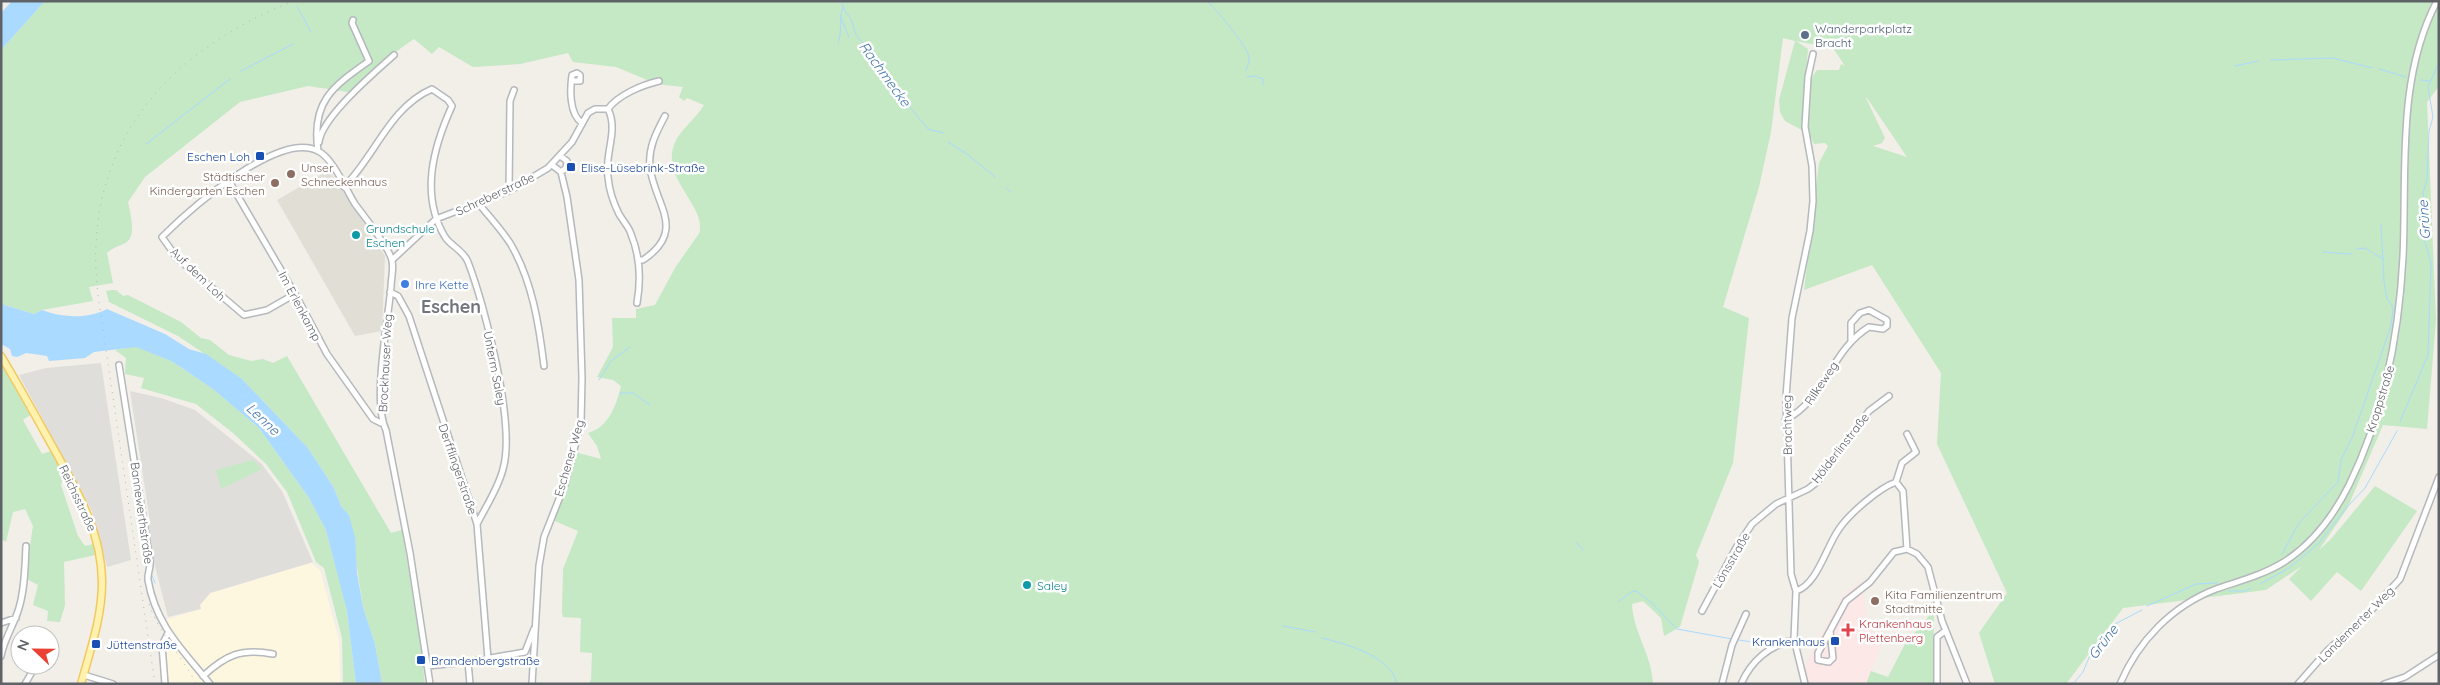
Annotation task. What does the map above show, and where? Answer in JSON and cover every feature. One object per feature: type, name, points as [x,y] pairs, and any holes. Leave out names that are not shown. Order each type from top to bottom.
[{"type":"main road","name":"Reichsstraße","points":[[1,356],[73,483],[96,535],[101,560],[101,594],[96,629],[81,684]]},
{"type":"street","name":"Kroppstraße","points":[[2120,684],[2134,657],[2153,631],[2192,601],[2268,570],[2300,550],[2329,519],[2349,484],[2372,428],[2394,347],[2403,256],[2404,170],[2408,110],[2419,48],[2437,1]]},
{"type":"street","points":[[344,186],[391,124],[418,97],[432,89],[448,100],[452,106],[438,138],[432,164],[436,219],[392,260],[344,186],[331,164],[318,151],[315,130],[324,100],[332,90],[368,62],[352,23],[353,20]]},
{"type":"street","name":"Brachtweg","points":[[1805,684],[1794,639],[1796,591],[1791,574],[1785,420],[1792,318],[1810,231],[1812,166],[1806,141],[1804,110],[1813,54]]},
{"type":"street","points":[[318,151],[320,132],[327,123],[367,78],[394,55]]},
{"type":"street","points":[[573,81],[571,86],[574,112],[576,118],[582,123]]},
{"type":"street","name":"Schreberstraße","points":[[436,219],[509,191],[531,180],[561,157],[576,137],[588,113],[595,109],[608,109],[617,100],[659,81]]},
{"type":"street","points":[[509,191],[510,101],[514,90]]},
{"type":"street","points":[[608,109],[613,122],[607,160],[608,177],[618,212],[631,234],[638,260],[640,283],[637,303]]},
{"type":"street","points":[[638,260],[643,260],[656,250],[666,230],[667,218],[655,188],[650,166],[654,138],[665,116]]},
{"type":"street","name":"Auf dem Loh","points":[[295,294],[267,310],[244,314],[178,258],[162,237],[191,209],[228,181],[263,160],[289,149],[305,147],[318,151]]},
{"type":"street","points":[[552,165],[561,172],[568,164],[561,157]]},
{"type":"street","name":"Eschener Weg","points":[[532,684],[539,566],[544,537],[564,484],[581,422],[582,378],[579,280],[567,197],[561,172]]},
{"type":"street","name":"Im Erlenkamp","points":[[228,181],[295,294],[327,354],[373,419],[382,423]]},
{"type":"street","points":[[478,203],[510,244],[526,281],[537,321],[544,366]]},
{"type":"street","name":"Unterm Saley","points":[[436,219],[446,239],[468,259],[492,344],[503,406],[506,443],[503,469],[477,524]]},
{"type":"street","name":"Brockhauser Weg","points":[[392,260],[382,382],[382,423],[386,430],[410,553],[430,684]]},
{"type":"street","name":"Derfflingerstraße","points":[[390,292],[398,296],[409,316],[477,524],[488,659]]},
{"type":"street","name":"Rilkeweg","points":[[1785,420],[1806,407],[1851,340],[1868,327],[1883,329],[1887,326],[1887,320],[1869,310],[1860,313],[1851,323],[1851,340]]},
{"type":"street","name":"Bannewerthstraße","points":[[119,365],[150,568],[148,576],[152,594],[168,633],[210,684]]},
{"type":"street","name":"Hölderlinstraße","points":[[1789,497],[1808,489],[1817,482],[1869,411],[1889,396]]},
{"type":"street","points":[[1796,591],[1809,584],[1840,527],[1884,487],[1896,482],[1902,464],[1916,452],[1906,434]]},
{"type":"street","name":"Landemerter Weg","points":[[2298,684],[2328,650],[2370,612],[2400,579],[2439,477]]},
{"type":"street","points":[[1896,482],[1903,491],[1906,549]]},
{"type":"street","name":"Lönsstraße","points":[[1702,611],[1745,533],[1764,513],[1789,497]]},
{"type":"street","points":[[1,656],[4,642],[16,618],[23,592],[26,546]]},
{"type":"street","points":[[1830,631],[1833,658],[1829,662],[1822,662],[1818,660],[1818,654],[1830,631],[1846,601],[1870,582],[1894,552],[1906,549],[1917,554],[1928,567],[1945,631],[1968,684]]},
{"type":"street","points":[[1722,684],[1732,645],[1746,614]]},
{"type":"street","points":[[1,624],[16,618]]},
{"type":"street","points":[[427,666],[468,662],[525,652],[536,627]]},
{"type":"street","points":[[1937,684],[1937,637],[1945,631]]},
{"type":"street","points":[[165,684],[162,645],[168,633]]},
{"type":"street","points":[[1742,684],[1756,659],[1772,647],[1794,639]]},
{"type":"street","points":[[203,676],[218,662],[233,654],[273,654]]},
{"type":"street","points":[[2384,684],[2405,677],[2439,655]]},
{"type":"street","points":[[468,662],[470,684]]},
{"type":"street","points":[[84,675],[113,684]]},
{"type":"shaded area","points":[[329,170],[385,256],[382,331],[355,336],[277,200]]},
{"type":"shaded area","points":[[101,363],[131,560],[107,567],[92,511],[19,375],[46,368]]},
{"type":"shaded area","points":[[130,391],[161,398],[195,410],[261,463],[282,491],[313,562],[210,593],[200,605],[201,609],[168,617],[144,523],[150,521]]},
{"type":"shaded area","points":[[311,563],[320,570],[339,640],[340,684],[216,684],[175,637],[165,620],[201,609],[200,605],[211,593]]},
{"type":"shaded area","name":"Krankenhaus Plettenberg","points":[[1864,580],[1865,611],[1874,633],[1884,638],[1866,684],[1808,684],[1804,667],[1840,600],[1849,590]]},
{"type":"shaded area","points":[[171,641],[207,684],[168,684],[166,647]]},
{"type":"green space","points":[[45,1],[2439,1],[2439,86],[2427,102],[2436,320],[2427,429],[2383,425],[2347,509],[2319,550],[2331,539],[2375,486],[2417,511],[2361,591],[2337,572],[2311,601],[2289,579],[2302,566],[2266,590],[2123,608],[2066,684],[1995,684],[1979,633],[2007,593],[1937,444],[1941,373],[1872,265],[1804,290],[1819,163],[1828,146],[1825,143],[1814,144],[1809,134],[1785,121],[1780,112],[1779,100],[1795,41],[1783,38],[1771,132],[1759,187],[1723,307],[1749,318],[1733,463],[1696,555],[1699,562],[1680,627],[1664,636],[1661,618],[1643,601],[1632,604],[1633,614],[1652,673],[1653,684],[589,684],[591,680],[592,653],[580,652],[581,618],[563,617],[562,613],[563,569],[578,531],[555,521],[556,514],[566,489],[575,452],[601,459],[597,446],[588,433],[606,421],[617,401],[621,386],[613,380],[597,377],[613,347],[612,318],[636,318],[636,309],[655,305],[675,268],[700,232],[698,216],[675,174],[672,155],[676,140],[704,105],[687,98],[684,101],[679,97],[683,87],[657,84],[616,67],[573,62],[568,53],[520,64],[473,67],[439,47],[432,54],[414,39],[391,57],[354,93],[308,86],[240,102],[145,177],[128,202],[132,233],[128,241],[107,253],[113,283],[89,287],[93,301],[42,310],[34,314],[1,304],[1,50]],"holes":[[[1796,41],[1833,48],[1845,66],[1841,64],[1839,70],[1817,70],[1805,87],[1808,49]],[[1867,98],[1907,157],[1873,146],[1882,143],[1885,138]]]},
{"type":"green space","points":[[116,290],[123,296],[128,295],[181,322],[201,338],[210,340],[229,355],[251,361],[263,359],[273,363],[287,356],[391,533],[402,530],[419,633],[425,684],[382,684],[375,644],[363,607],[349,515],[341,506],[334,488],[308,448],[242,379],[178,336],[109,302],[106,291]]},
{"type":"green space","points":[[136,346],[171,361],[185,370],[214,390],[259,428],[309,498],[326,530],[342,588],[347,611],[356,684],[343,684],[342,638],[324,568],[316,562],[287,492],[266,464],[233,433],[196,404],[141,388],[144,378],[125,374],[126,358],[115,350]]},
{"type":"green space","points":[[1,362],[30,415],[23,420],[42,454],[51,451],[64,475],[61,485],[78,536],[85,546],[93,544],[95,555],[64,562],[65,605],[60,622],[47,621],[48,611],[33,605],[38,585],[25,578],[33,526],[25,509],[13,512],[6,542],[1,539]]},
{"type":"green space","points":[[253,460],[262,469],[221,489],[216,470]]},
{"type":"green space","points":[[1934,610],[1933,684],[1866,684],[1871,671],[1888,677],[1905,644]]},
{"type":"water","points":[[12,1],[45,1],[1,50],[1,13]]},
{"type":"water","name":"Lenne","points":[[1,304],[34,314],[42,310],[67,316],[84,316],[107,309],[165,334],[189,349],[206,354],[242,379],[308,448],[334,488],[341,506],[349,515],[355,537],[357,573],[363,607],[375,644],[382,684],[356,684],[347,611],[326,530],[309,498],[259,428],[214,390],[185,370],[171,361],[136,347],[94,352],[85,358],[49,361],[47,356],[26,353],[17,357],[12,356],[10,349],[1,344]]},
{"type":"waterway","name":"Rachmecke","points":[[841,1],[851,19],[856,35],[867,48],[870,57],[889,82],[928,129],[943,133]]},
{"type":"waterway","points":[[1207,1],[1224,20],[1248,53],[1249,63],[1246,70]]},
{"type":"waterway","points":[[297,6],[311,32]]},
{"type":"waterway","points":[[838,43],[843,7]]},
{"type":"waterway","points":[[840,15],[849,37]]},
{"type":"waterway","points":[[241,71],[293,44]]},
{"type":"waterway","name":"Grüne","points":[[2400,422],[2428,355],[2431,263],[2423,235],[2425,205],[2423,193],[2427,179],[2429,131],[2433,117],[2428,87],[2438,65],[2439,46]]},
{"type":"waterway","points":[[2271,60],[2333,58],[2372,68]]},
{"type":"waterway","points":[[2235,66],[2258,61]]},
{"type":"waterway","points":[[2379,69],[2406,77]]},
{"type":"waterway","points":[[1247,77],[1255,76],[1263,79],[1263,85]]},
{"type":"waterway","points":[[146,144],[230,79]]},
{"type":"waterway","points":[[2421,80],[2430,81]]},
{"type":"waterway","name":"Rachmecke","points":[[948,142],[967,154],[995,177]]},
{"type":"waterway","name":"Rachmecke","points":[[1006,188],[1011,192]]},
{"type":"waterway","points":[[2282,554],[2299,523],[2338,482],[2341,460],[2352,438],[2390,329],[2393,312],[2392,305],[2387,299],[2384,281],[2381,224]]},
{"type":"waterway","points":[[2356,249],[2365,248],[2383,259]]},
{"type":"waterway","points":[[2323,252],[2351,254]]},
{"type":"waterway","points":[[599,380],[611,361],[630,347]]},
{"type":"waterway","points":[[620,393],[633,393],[650,405]]},
{"type":"waterway","name":"Grüne","points":[[2260,584],[2289,568],[2318,544],[2347,507],[2365,488],[2397,431]]},
{"type":"waterway","points":[[1576,542],[1583,550]]},
{"type":"waterway","points":[[151,573],[155,583]]},
{"type":"waterway","name":"Grüne","points":[[2147,606],[2196,584],[2217,583]]},
{"type":"waterway","name":"Grüne","points":[[2229,591],[2246,591],[2251,588]]},
{"type":"waterway","points":[[1618,602],[1631,592],[1636,591],[1650,601],[1677,629],[1732,639]]},
{"type":"waterway","name":"Grüne","points":[[2073,684],[2083,672],[2091,653],[2115,624],[2142,610]]},
{"type":"waterway","points":[[1283,626],[1315,632]]},
{"type":"waterway","points":[[1322,638],[1366,652],[1377,658],[1393,674],[1397,684]]},
{"type":"waterway","points":[[1739,640],[1765,644]]},
{"type":"waterway","points":[[1784,645],[1789,645]]},
{"type":"railway","points":[[155,684],[98,295],[96,243],[103,195],[118,152],[140,113],[169,79],[205,49],[246,23],[293,1]]},
{"type":"railway","points":[[149,604],[153,615],[196,684]]},
{"type":"place","name":"Wanderparkplatz Bracht","points":[[1805,35]]},
{"type":"place","name":"Eschen Loh","points":[[260,156]]},
{"type":"place","name":"Elise-Lüsebrink-Straße","points":[[571,167]]},
{"type":"place","name":"Unser Schneckenhaus","points":[[291,174]]},
{"type":"place","name":"Städtischer Kindergarten Eschen","points":[[275,183]]},
{"type":"place","name":"Grundschule Eschen","points":[[356,235]]},
{"type":"place","name":"Ihre Kette","points":[[405,284]]},
{"type":"place","name":"Saley","points":[[1027,585]]},
{"type":"place","name":"Kita Familienzentrum Stadtmitte","points":[[1875,601]]},
{"type":"place","name":"Krankenhaus Plettenberg","points":[[1848,630]]},
{"type":"place","name":"Krankenhaus","points":[[1835,641]]},
{"type":"place","name":"Jüttenstraße","points":[[96,644]]},
{"type":"place","name":"Brandenbergstraße","points":[[421,660]]},
{"type":"district","name":"Eschen","points":[[451,306]]}]
